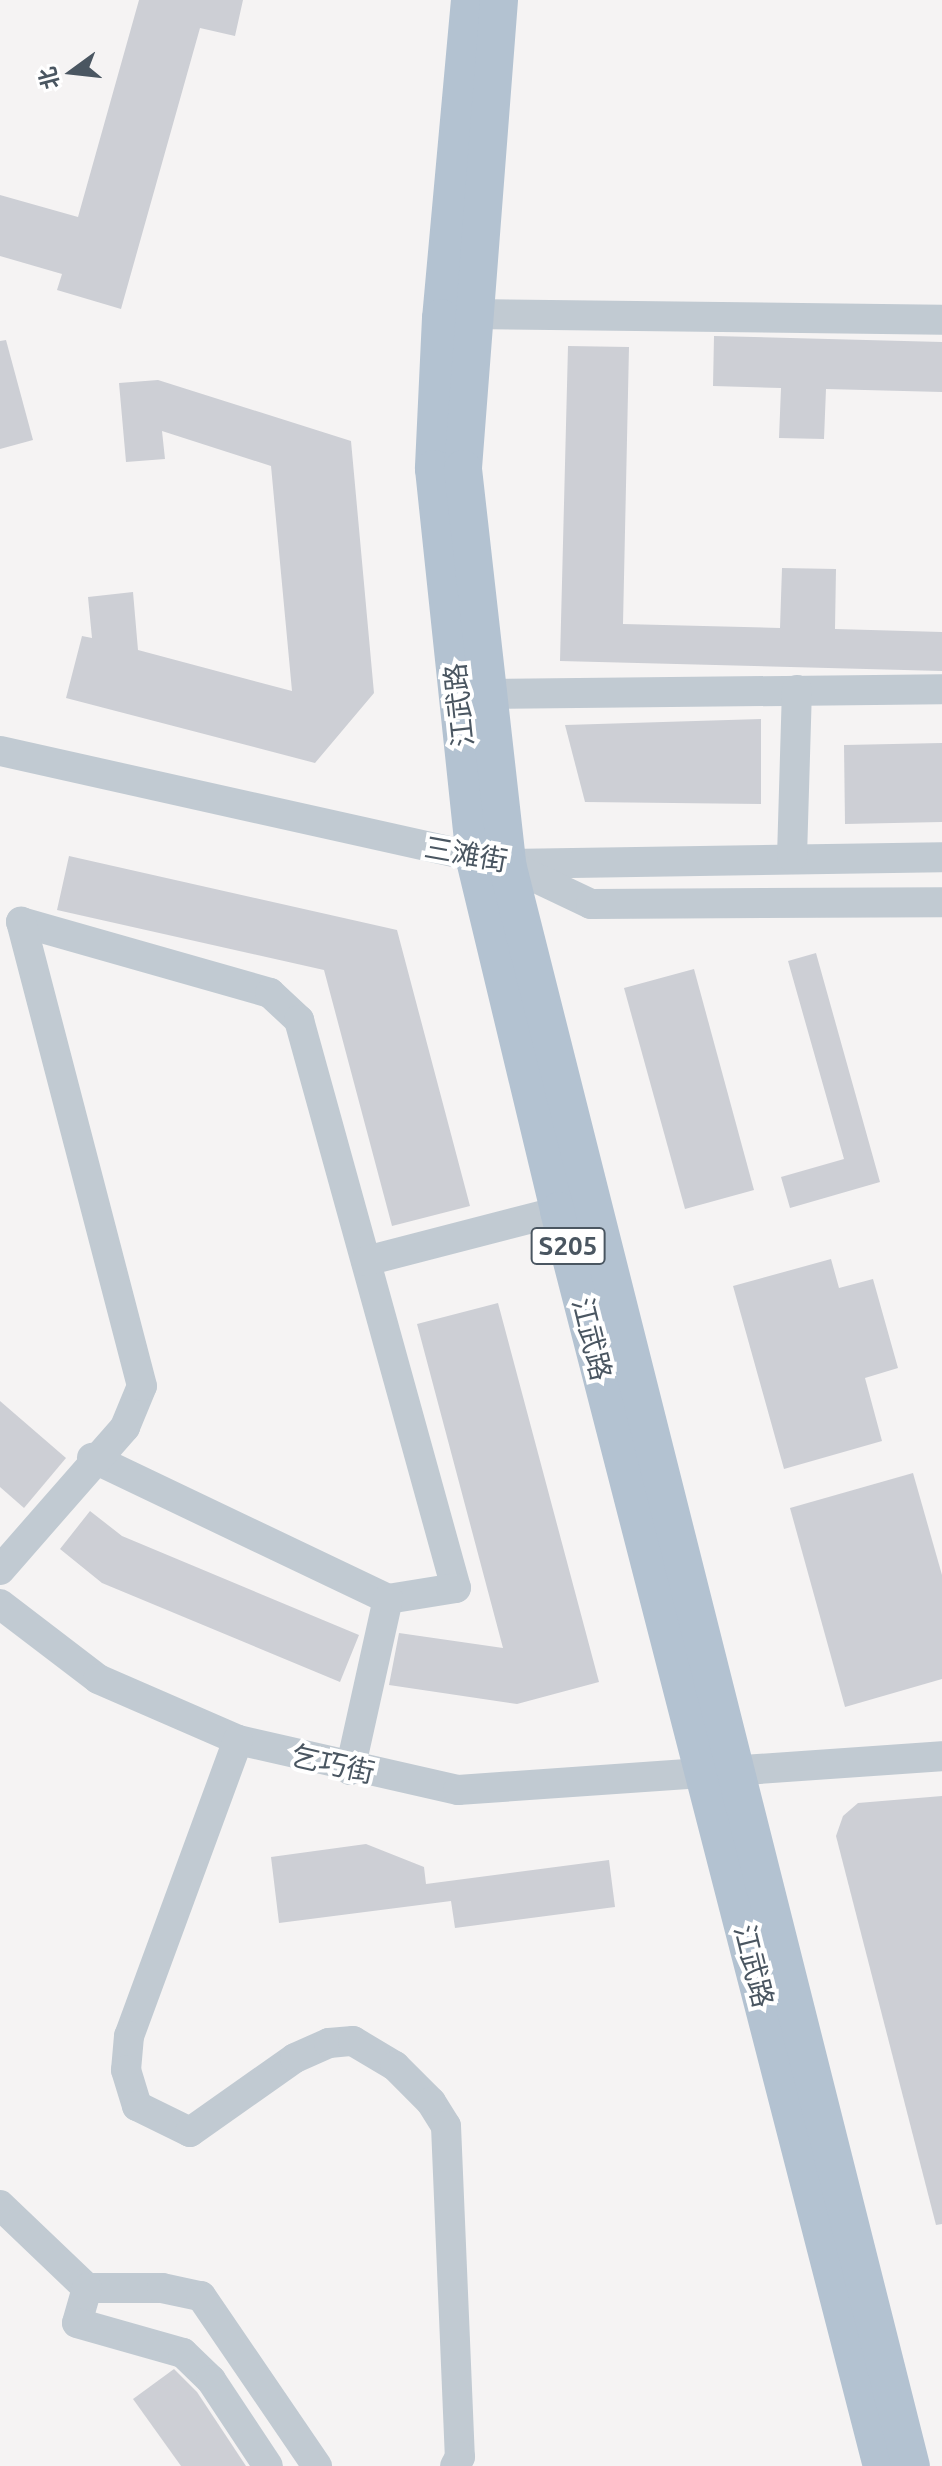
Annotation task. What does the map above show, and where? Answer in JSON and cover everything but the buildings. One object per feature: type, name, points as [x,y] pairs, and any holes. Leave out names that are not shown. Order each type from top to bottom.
[{"type":"main road","name":"江武路","points":[[470,0],[434,469],[491,862],[559,1211],[911,2466]]},
{"type":"main road","name":"江武路","points":[[499,0],[472,314],[463,469],[488,694],[491,862],[718,1772],[882,2466]]},
{"type":"street","points":[[472,314],[942,320]]},
{"type":"street","points":[[488,694],[942,689]]},
{"type":"street","points":[[792,857],[797,690]]},
{"type":"street","name":"三滩街","points":[[0,751],[491,862],[942,857]]},
{"type":"street","points":[[491,862],[591,904],[942,902]]},
{"type":"street","points":[[0,1570],[92,1458],[125,1427],[142,1386],[21,922],[270,993],[291,1009],[303,1033],[456,1588],[388,1599],[92,1458]]},
{"type":"street","points":[[366,1261],[559,1211]]},
{"type":"street","points":[[350,1770],[388,1599]]},
{"type":"street","name":"乞巧街","points":[[0,1604],[98,1679],[238,1740],[350,1770],[458,1790],[942,1756]]},
{"type":"street","points":[[238,1740],[129,2036],[126,2070],[137,2106],[190,2132],[295,2058],[329,2043],[363,2047],[395,2066],[431,2102],[446,2126],[460,2457],[455,2466]]},
{"type":"street","points":[[0,2205],[87,2288],[162,2288],[201,2296],[317,2466]]},
{"type":"street","points":[[87,2288],[77,2323],[183,2353],[211,2380],[268,2466]]}]
